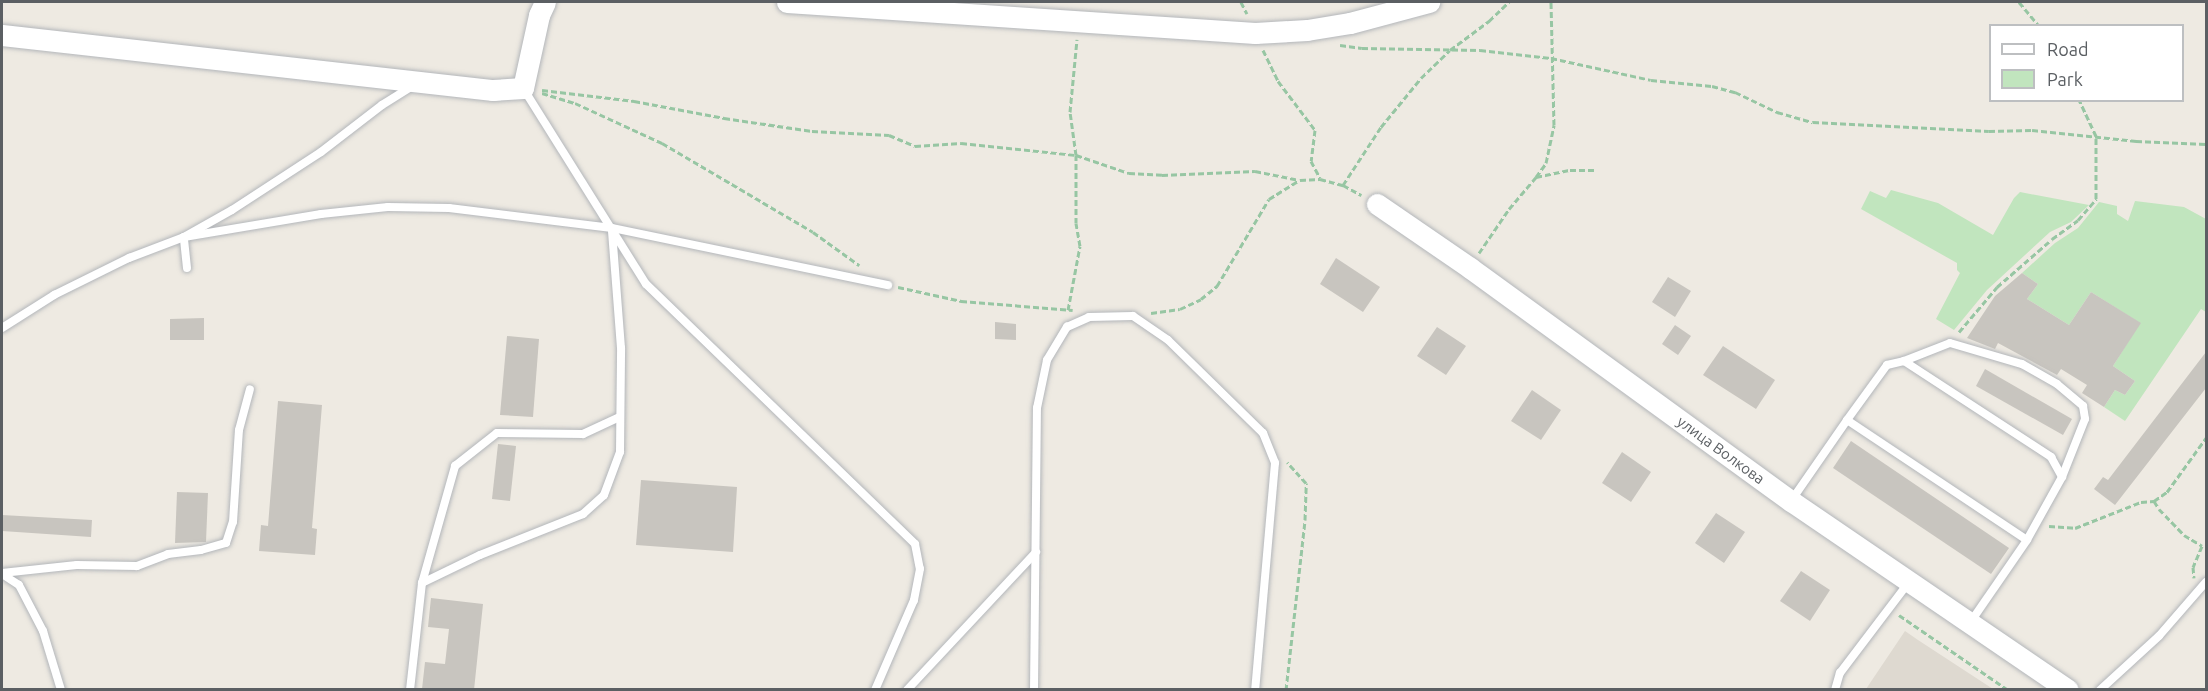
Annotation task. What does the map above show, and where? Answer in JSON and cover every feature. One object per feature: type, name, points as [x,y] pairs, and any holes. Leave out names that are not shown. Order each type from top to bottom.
[{"type":"street","points":[[2,35],[422,80],[494,90],[523,88],[539,15],[545,2]]},
{"type":"street","points":[[787,2],[1255,33],[1307,30],[1350,23],[1429,2]]},
{"type":"street","name":"улица Волкова","points":[[1377,204],[1470,268],[1791,501],[2068,690]]},
{"type":"lane","points":[[2,328],[54,295],[129,258],[184,237],[231,210],[321,152],[382,105],[422,80]]},
{"type":"lane","points":[[523,88],[646,284],[915,544],[920,569],[914,600],[875,690]]},
{"type":"lane","points":[[184,237],[321,214],[388,207],[449,208],[612,228],[888,285]]},
{"type":"lane","points":[[422,583],[480,555],[583,514],[604,495],[620,452],[621,348],[612,228]]},
{"type":"lane","points":[[184,237],[187,268]]},
{"type":"lane","points":[[1034,690],[1036,408],[1047,360],[1067,327],[1089,316],[1133,316],[1168,340],[1263,433],[1275,463],[1255,690]]},
{"type":"lane","points":[[1791,501],[1887,364],[1904,361],[1950,343],[2022,364],[2057,384],[2083,406],[2085,419],[2062,477],[2036,525],[1970,624]]},
{"type":"lane","points":[[1904,361],[2051,457],[2062,477]]},
{"type":"lane","points":[[2,573],[77,565],[137,566],[168,554],[201,550],[226,543],[233,522],[239,430],[250,389]]},
{"type":"lane","points":[[410,690],[422,583],[455,466],[497,433],[583,434],[619,417]]},
{"type":"lane","points":[[1847,420],[2027,540]]},
{"type":"lane","points":[[907,690],[1036,552]]},
{"type":"lane","points":[[2,573],[19,585],[43,631],[61,690]]},
{"type":"lane","points":[[1835,690],[1840,673],[1864,638],[1890,609],[1909,582]]},
{"type":"lane","points":[[2100,690],[2158,636],[2206,582]]},
{"type":"path","points":[[1241,2],[1278,81],[1315,130],[1311,161],[1320,179]]},
{"type":"path","points":[[1343,185],[1381,127],[1421,78],[1450,50],[1489,21],[1509,2]]},
{"type":"path","points":[[1470,268],[1509,209],[1546,163],[1552,144],[1554,125],[1551,2]]},
{"type":"path","points":[[2019,2],[2037,24]]},
{"type":"path","points":[[1068,310],[1080,246],[1076,223],[1076,155],[1070,112],[1071,74],[1079,22]]},
{"type":"path","points":[[1338,45],[1362,48],[1450,50],[1551,58],[1651,80],[1712,86],[1735,92],[1778,112],[1813,122],[1989,131],[2032,130],[2136,141],[2206,144]]},
{"type":"path","points":[[523,88],[634,101],[724,118],[812,130],[889,135],[915,146],[961,143],[1076,155],[1129,173],[1162,176],[1255,171],[1300,180],[1320,179],[1343,185],[1377,204]]},
{"type":"path","points":[[523,88],[575,103],[662,143],[813,232],[860,265]]},
{"type":"path","points":[[1950,343],[1986,298],[2052,239],[2079,220],[2096,199],[2096,136],[2080,102]]},
{"type":"path","points":[[1536,177],[1570,170],[1598,170]]},
{"type":"path","points":[[1133,316],[1180,309],[1201,299],[1217,286],[1269,199],[1300,180]]},
{"type":"path","points":[[888,285],[961,301],[1079,311]]},
{"type":"path","points":[[2036,525],[2075,528],[2140,502],[2154,501],[2167,492],[2206,438]]},
{"type":"path","points":[[1284,458],[1306,483],[1305,520],[1286,690]]},
{"type":"path","points":[[2154,501],[2184,535],[2202,546],[2193,567],[2195,592]]},
{"type":"path","points":[[1890,609],[2008,690]]},
{"type":"shaded area","points":[[1905,631],[1918,640],[1993,689],[1866,689]]},
{"type":"green space","points":[[1891,190],[1938,203],[1993,235],[2014,198],[2020,192],[2089,205],[2071,222],[2050,232],[1987,290],[1954,330],[1936,319],[1960,273],[1957,270],[1957,263],[1861,209],[1870,191],[1886,198]]},
{"type":"green space","points":[[2135,201],[2184,207],[2206,219],[2206,312],[2201,309],[2125,421],[2104,407],[2115,390],[2125,395],[2135,381],[2113,366],[2140,323],[2091,292],[2069,325],[2027,299],[2038,284],[2022,273],[2055,243],[2078,228],[2099,202],[2117,206],[2117,214],[2128,221]]},
{"type":"building","points":[[1336,258],[1380,287],[1363,312],[1320,284]]},
{"type":"building","points":[[2022,273],[2038,284],[2027,299],[2069,325],[2091,292],[2141,323],[2113,366],[2135,381],[2125,395],[2115,390],[2104,407],[2082,393],[2087,385],[2061,369],[2057,375],[1998,343],[1995,349],[1967,338],[1995,296]]},
{"type":"building","points":[[1668,277],[1691,291],[1675,317],[1652,302]]},
{"type":"building","points":[[204,318],[204,340],[170,340],[170,319]]},
{"type":"building","points":[[995,322],[1016,324],[1016,340],[995,339]]},
{"type":"building","points":[[1675,325],[1691,336],[1678,355],[1662,344]]},
{"type":"building","points":[[1437,327],[1466,346],[1446,375],[1417,356]]},
{"type":"building","points":[[507,336],[539,339],[533,417],[500,415]]},
{"type":"building","points":[[1723,346],[1775,380],[1756,409],[1703,375]]},
{"type":"building","points":[[2206,352],[2206,388],[2115,505],[2094,489],[2103,477],[2108,480]]},
{"type":"building","points":[[1985,369],[2072,419],[2063,435],[1976,386]]},
{"type":"building","points":[[1532,390],[1561,410],[1541,440],[1511,421]]},
{"type":"building","points":[[278,401],[322,405],[312,528],[317,529],[315,555],[259,551],[261,525],[268,526]]},
{"type":"building","points":[[1851,441],[2009,548],[1991,574],[1833,468]]},
{"type":"building","points":[[498,444],[516,446],[510,501],[492,499]]},
{"type":"building","points":[[1622,452],[1651,472],[1631,502],[1602,483]]},
{"type":"building","points":[[641,480],[737,487],[733,552],[636,545]]},
{"type":"building","points":[[177,492],[208,493],[206,542],[175,543]]},
{"type":"building","points":[[1716,513],[1745,532],[1724,563],[1695,543]]},
{"type":"building","points":[[2,515],[92,520],[91,537],[2,531]]},
{"type":"building","points":[[1801,571],[1830,590],[1810,621],[1780,601]]},
{"type":"building","points":[[431,598],[483,604],[474,690],[422,689],[425,662],[445,664],[449,629],[428,627]]}]
